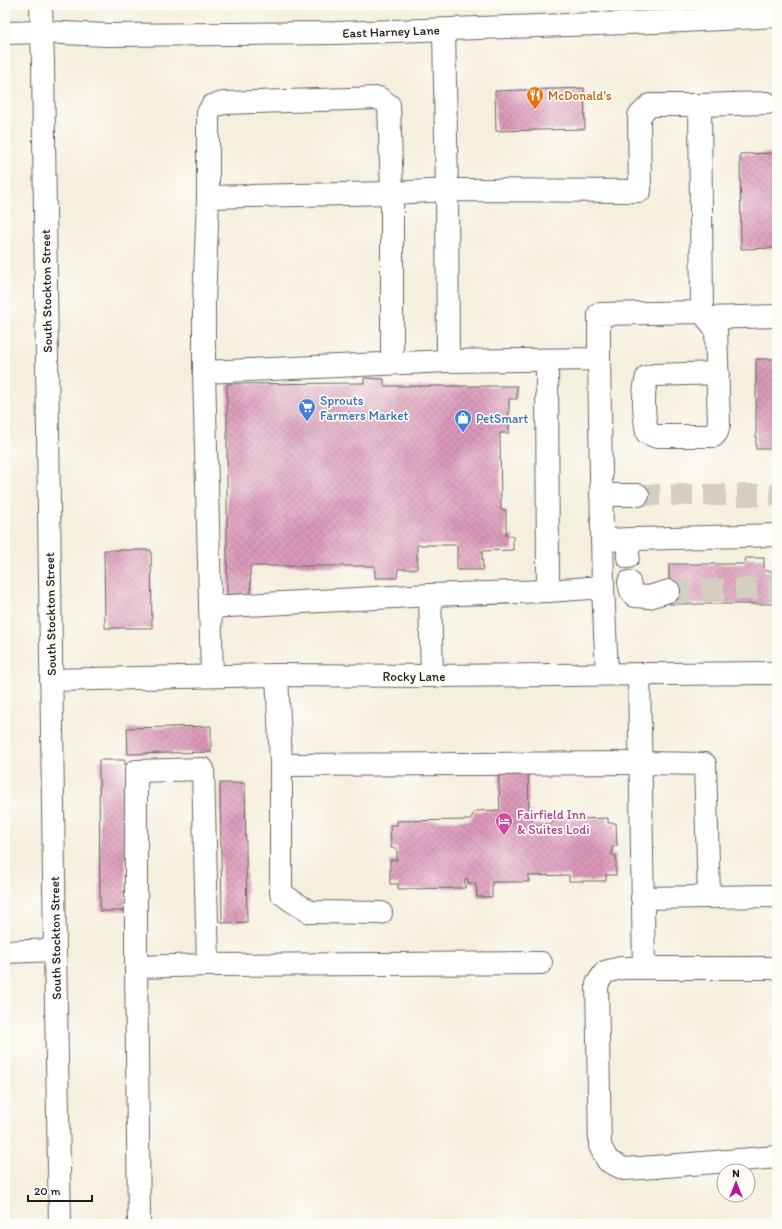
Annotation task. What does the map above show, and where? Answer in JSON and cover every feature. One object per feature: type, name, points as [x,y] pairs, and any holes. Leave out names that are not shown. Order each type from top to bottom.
[{"type":"street","name":"South Stockton Street","points":[[41,5],[60,1224]]},
{"type":"street","name":"East Harney Lane","points":[[5,33],[42,32],[114,35],[336,33],[682,21],[777,16]]},
{"type":"street","points":[[444,30],[448,361]]},
{"type":"street","points":[[212,676],[204,372],[204,304],[208,197],[208,113],[212,106],[224,103],[379,98],[389,105],[392,193],[392,363]]},
{"type":"street","points":[[208,197],[392,193],[447,190],[640,191],[639,116],[650,105],[767,103]]},
{"type":"street","points":[[700,105],[705,315],[716,329],[718,373]]},
{"type":"street","points":[[607,674],[603,586],[599,314],[777,316]]},
{"type":"street","points":[[204,372],[448,361],[599,359]]},
{"type":"street","points":[[547,360],[548,591]]},
{"type":"street","points":[[601,494],[638,494]]},
{"type":"street","points":[[602,540],[628,548],[777,534]]},
{"type":"street","points":[[629,582],[631,591],[635,596],[648,597],[670,591]]},
{"type":"street","points":[[210,607],[430,595],[548,591],[603,586]]},
{"type":"street","points":[[430,595],[432,676]]},
{"type":"street","name":"Rocky Lane","points":[[51,680],[277,675],[432,676],[777,673]]},
{"type":"street","points":[[639,674],[644,968]]},
{"type":"street","points":[[277,675],[281,765],[281,893],[310,912],[381,913]]},
{"type":"street","points":[[281,765],[705,764],[709,896]]},
{"type":"street","points":[[139,1224],[136,967],[136,771],[203,769],[208,966]]},
{"type":"street","points":[[642,898],[777,896]]},
{"type":"street","points":[[5,952],[55,950]]},
{"type":"street","points":[[136,967],[541,963]]},
{"type":"street","points":[[777,968],[621,968],[605,972],[597,984],[600,1146],[608,1161],[624,1169],[777,1157]]},
{"type":"building","points":[[584,88],[585,129],[496,131],[495,91]]},
{"type":"building","points":[[777,153],[777,248],[741,249],[740,154]]},
{"type":"building","points":[[756,359],[777,359],[777,449],[756,449]]},
{"type":"building","points":[[364,378],[384,379],[384,386],[517,386],[517,399],[509,399],[509,433],[500,433],[501,510],[506,510],[506,536],[513,536],[513,550],[482,551],[483,570],[457,570],[457,545],[417,545],[417,569],[398,569],[397,578],[375,578],[375,566],[250,566],[251,594],[227,594],[227,384],[364,383]]},
{"type":"building","points":[[104,550],[151,550],[152,628],[105,628]]},
{"type":"building","points":[[746,558],[764,558],[764,571],[777,571],[777,604],[669,604],[669,564],[744,564]]},
{"type":"building","points":[[211,726],[211,752],[128,754],[127,728]]},
{"type":"building","points":[[99,760],[125,760],[126,911],[100,911]]},
{"type":"building","name":"Fairfield Inn & Suites Lodi","points":[[528,766],[529,812],[532,812],[532,825],[552,824],[552,820],[608,818],[608,823],[616,823],[617,846],[612,847],[612,855],[616,855],[616,875],[606,875],[606,881],[569,881],[569,875],[528,876],[529,882],[492,882],[492,897],[477,897],[475,883],[468,883],[468,879],[465,879],[465,888],[398,889],[398,884],[390,884],[390,860],[397,860],[397,848],[391,848],[390,825],[397,825],[397,821],[470,820],[475,811],[500,810],[498,767]]},
{"type":"building","points":[[220,783],[245,783],[247,922],[222,923]]},
{"type":"tunnel","points":[[638,495],[777,495]]},
{"type":"tunnel","points":[[669,591],[777,588]]},
{"type":"place","name":"McDonald's","points":[[535,110]]},
{"type":"place","name":"Sprouts Farmers Market","points":[[307,422]]},
{"type":"place","name":"PetSmart","points":[[463,433]]},
{"type":"place","name":"Fairfield Inn & Suites Lodi","points":[[504,836]]}]
